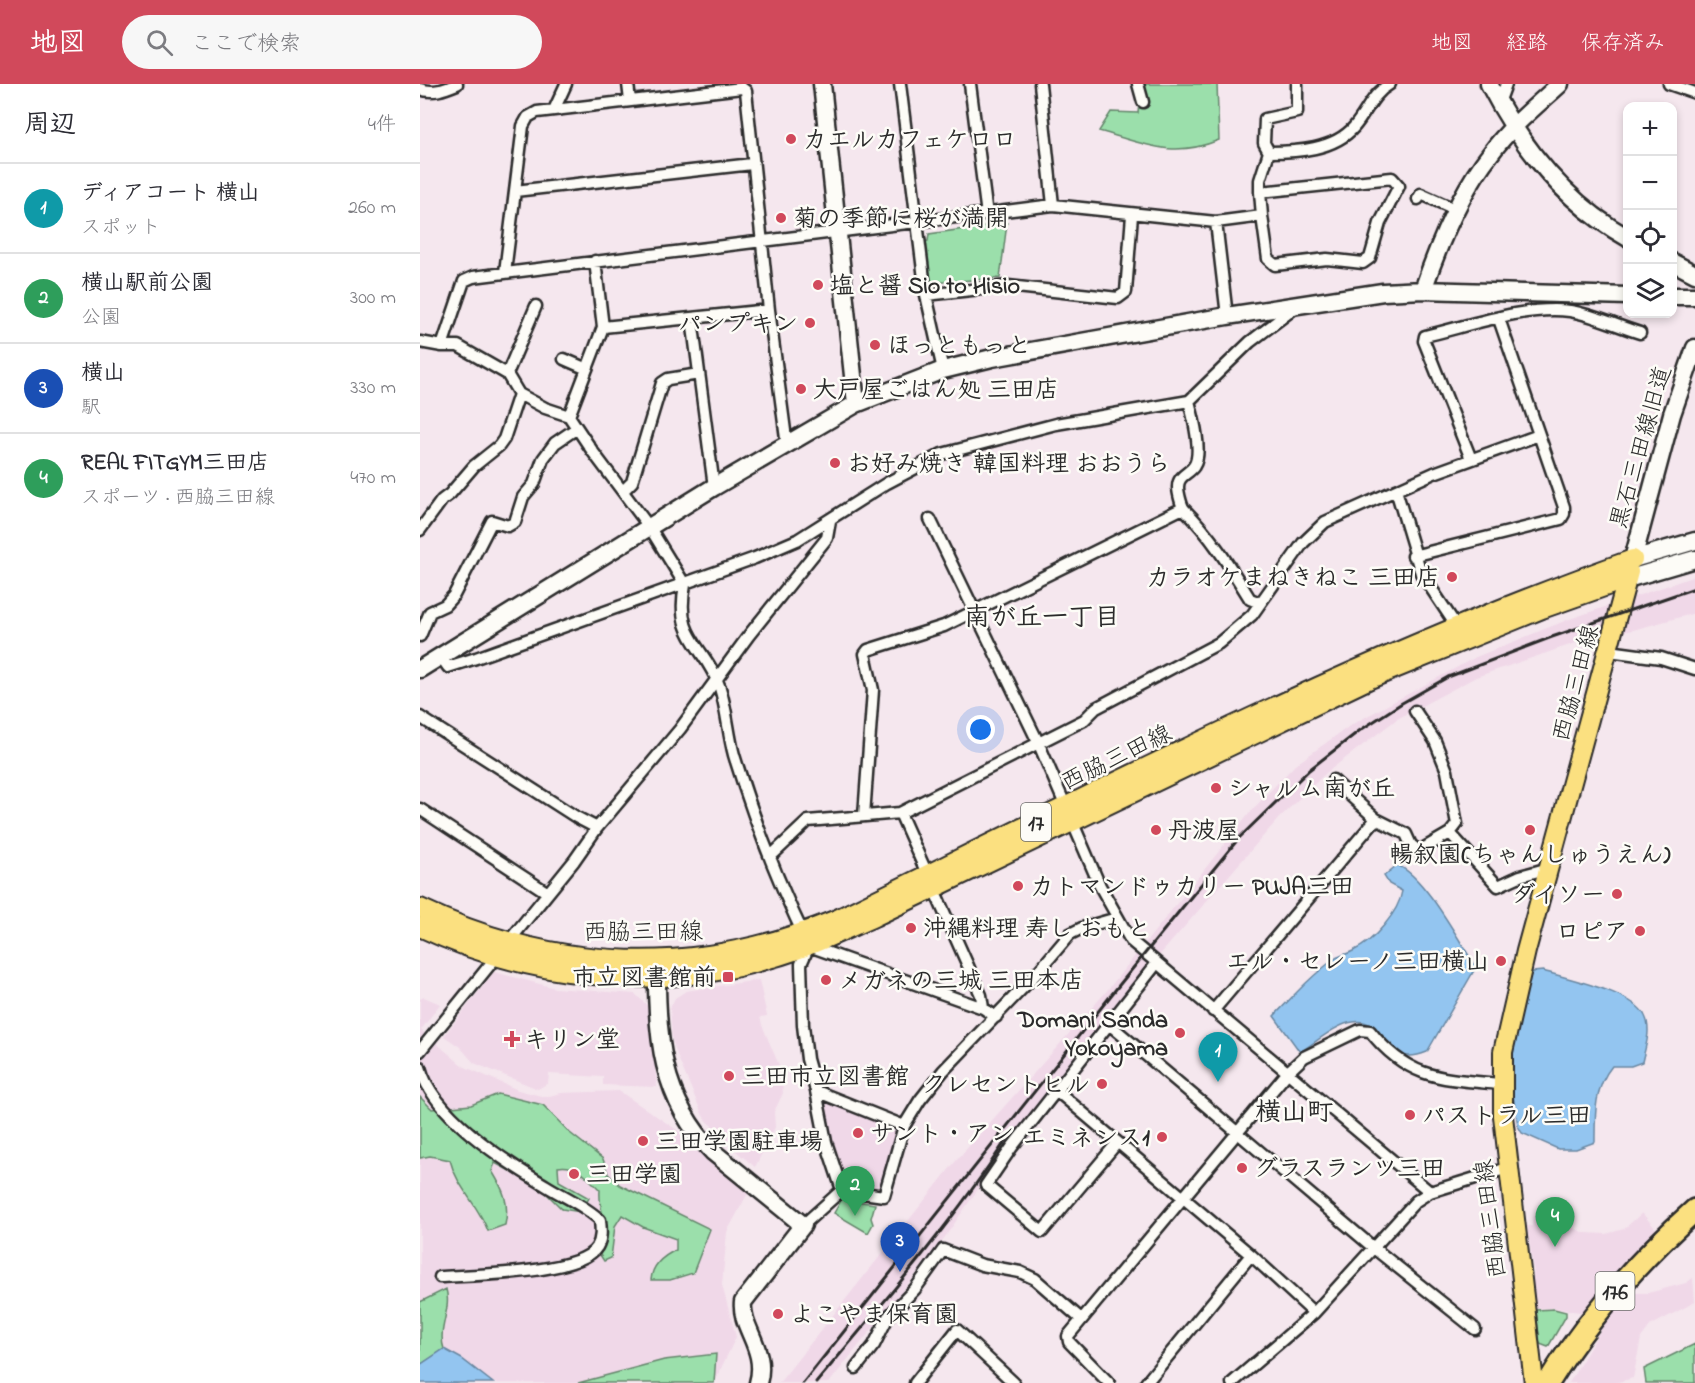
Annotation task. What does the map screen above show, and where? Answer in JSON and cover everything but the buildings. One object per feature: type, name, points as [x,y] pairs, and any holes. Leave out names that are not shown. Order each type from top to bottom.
[{"type":"highway","name":"176","points":[[1548,1383],[1626,1276],[1695,1210]]},
{"type":"main road","name":"西脇三田線","points":[[1534,1383],[1508,1168],[1501,1084],[1507,1026],[1632,560]]},
{"type":"main road","name":"西脇三田線","points":[[420,927],[495,958],[586,974],[657,969],[806,940],[1071,815],[1304,693],[1460,632],[1632,560]]},
{"type":"main road","name":"西脇三田線","points":[[1460,632],[1627,579]]},
{"type":"main road","name":"西脇三田線","points":[[420,908],[508,943],[657,969]]},
{"type":"main road","points":[[1531,1361],[1537,1364],[1551,1363],[1589,1324]]},
{"type":"main road","name":"西脇三田線","points":[[1528,1383],[1531,1361]]},
{"type":"street","points":[[420,89],[427,92],[439,91],[457,84]]},
{"type":"street","points":[[554,110],[566,84]]},
{"type":"street","points":[[628,84],[630,100]]},
{"type":"street","points":[[822,84],[840,232],[856,404]]},
{"type":"street","points":[[900,84],[927,296],[943,370]]},
{"type":"street","points":[[970,84],[987,215]]},
{"type":"street","points":[[1040,84],[1053,206]]},
{"type":"street","points":[[1138,84],[1143,102]]},
{"type":"street","points":[[1260,192],[1392,178],[1399,186],[1380,223],[1370,258],[1363,263],[1327,260],[1275,265],[1268,259],[1260,192],[1260,180],[1269,152],[1264,143],[1265,119],[1297,112],[1298,84]]},
{"type":"street","points":[[1269,152],[1293,152],[1331,143],[1353,128],[1366,108],[1383,88],[1390,84]]},
{"type":"street","points":[[1489,84],[1512,128],[1564,191],[1623,234]]},
{"type":"street","points":[[1499,103],[1506,84]]},
{"type":"street","points":[[1423,290],[1434,256],[1481,167],[1512,128],[1560,84]]},
{"type":"street","points":[[1669,84],[1695,93]]},
{"type":"street","points":[[505,272],[523,126],[528,117],[554,110],[704,87],[742,88],[746,91],[752,164],[787,446]]},
{"type":"street","points":[[515,191],[752,164]]},
{"type":"street","points":[[1418,199],[1420,194],[1457,210]]},
{"type":"street","points":[[442,346],[464,281],[473,277],[1053,206],[1215,222],[1262,216]]},
{"type":"street","points":[[927,296],[1008,286],[1118,298],[1126,292],[1132,215]]},
{"type":"street","points":[[1215,222],[1227,316]]},
{"type":"street","points":[[569,416],[603,327],[595,261]]},
{"type":"street","points":[[1676,264],[1695,274]]},
{"type":"street","points":[[420,669],[714,487],[856,404],[943,370],[993,358],[1227,316],[1383,292],[1423,290],[1623,296]]},
{"type":"street","points":[[1677,296],[1695,296]]},
{"type":"street","points":[[507,374],[536,306]]},
{"type":"street","points":[[441,657],[448,667],[685,585],[755,558],[830,521],[887,483],[942,454],[1056,424],[1189,402],[1250,342],[1296,307]]},
{"type":"street","points":[[603,327],[769,310]]},
{"type":"street","points":[[1470,459],[1424,341],[1425,336],[1532,312],[1567,311],[1640,333]]},
{"type":"street","points":[[692,319],[714,487]]},
{"type":"street","points":[[1413,556],[1561,519],[1564,514],[1564,507],[1499,319]]},
{"type":"street","points":[[420,342],[458,346],[507,374],[519,394],[545,408],[569,416],[650,528],[685,585],[681,605],[684,628],[716,679],[747,797],[806,940],[801,964],[803,1025],[807,1059],[826,1142],[842,1190]]},
{"type":"street","name":"黒石三田線旧道","points":[[1632,560],[1672,414],[1695,348]]},
{"type":"street","points":[[564,359],[587,369]]},
{"type":"street","points":[[623,491],[632,482],[662,383],[699,374]]},
{"type":"street","points":[[420,530],[442,500],[474,466],[499,446],[504,439],[519,394]]},
{"type":"street","points":[[1189,402],[1195,425],[1197,457],[1194,466],[1181,477],[1178,486],[1183,508],[1214,540],[1250,599],[1260,603]]},
{"type":"street","points":[[420,636],[430,612],[445,605],[454,595],[492,520],[508,526],[515,522],[523,497],[534,484],[543,459],[555,443],[577,428]]},
{"type":"street","points":[[771,856],[808,821],[900,813],[1084,720],[1096,708],[1219,643],[1252,615],[1303,543],[1325,522],[1470,459],[1539,435]]},
{"type":"street","points":[[1396,490],[1406,517],[1413,556],[1421,573],[1460,632]]},
{"type":"street","points":[[864,816],[873,690],[865,654],[868,650],[944,626],[1183,508]]},
{"type":"street","points":[[930,519],[1038,742],[1116,918],[1131,940],[1430,1192]]},
{"type":"street","points":[[420,1051],[436,1035],[574,861],[597,828],[680,729],[716,679],[827,538],[830,521]]},
{"type":"street","points":[[1632,560],[1695,541]]},
{"type":"street","points":[[1627,579],[1695,558]]},
{"type":"street","points":[[1609,651],[1660,658],[1695,669]]},
{"type":"street","points":[[1333,780],[1376,819],[1406,834],[1411,845],[1419,851],[1450,833],[1458,824],[1458,816],[1447,771],[1435,741],[1415,711]]},
{"type":"street","points":[[420,717],[566,811],[597,828]]},
{"type":"street","points":[[420,809],[548,893]]},
{"type":"street","points":[[900,813],[981,995],[983,1008]]},
{"type":"street","points":[[1213,1011],[1376,819]]},
{"type":"street","points":[[1450,833],[1498,886],[1520,876],[1549,868]]},
{"type":"street","points":[[842,1190],[884,1196],[904,1126],[920,1100],[943,1071],[996,1017],[1070,934],[1116,918]]},
{"type":"street","points":[[806,940],[983,1008],[996,1017]]},
{"type":"street","points":[[1116,1143],[1042,1232],[986,1185],[1157,963]]},
{"type":"street","points":[[657,969],[666,1075],[683,1114],[699,1139],[712,1152],[803,1225]]},
{"type":"street","points":[[1109,1024],[1475,1329]]},
{"type":"street","points":[[1109,1383],[1069,1342],[1068,1336],[1081,1319],[1086,1318],[1288,1072],[1304,1057],[1360,1030],[1370,1031],[1382,1046],[1409,1066],[1426,1074],[1437,1078],[1501,1084]]},
{"type":"street","points":[[420,1066],[436,1101],[459,1125],[543,1184],[591,1211],[600,1220],[602,1234],[596,1249],[581,1259],[560,1267],[440,1277]]},
{"type":"street","points":[[816,1091],[904,1126]]},
{"type":"street","points":[[1057,1091],[1251,1255],[1314,1313]]},
{"type":"street","points":[[1232,1383],[1314,1313],[1416,1201],[1430,1192],[1508,1168]]},
{"type":"street","points":[[758,1383],[758,1351],[744,1314],[743,1302],[803,1225],[842,1190]]},
{"type":"street","points":[[856,1368],[874,1345],[888,1317],[915,1289],[943,1250],[982,1265],[1020,1272],[1035,1279],[1081,1319]]},
{"type":"street","points":[[1146,1383],[1251,1255]]},
{"type":"street","points":[[917,1382],[957,1330],[1014,1383]]},
{"type":"shaded area","points":[[1695,576],[1695,613],[1633,630],[1596,636],[1476,677],[1397,719],[1326,773],[1279,818],[1158,957],[1011,1141],[945,1237],[829,1383],[779,1383],[955,1162],[1105,993],[1253,809],[1295,765],[1351,725],[1476,657],[1567,620]]},
{"type":"shaded area","points":[[494,972],[555,988],[635,994],[649,1007],[657,1087],[603,1085],[603,1077],[549,1074],[548,1083],[538,1089],[474,1063],[460,1047],[444,1036]]},
{"type":"shaded area","points":[[759,980],[767,1016],[760,1017],[781,1070],[783,1093],[774,1112],[775,1127],[755,1167],[730,1146],[703,1116],[672,1039],[670,1008],[675,998],[686,991]]},
{"type":"shaded area","name":"三田学園","points":[[424,997],[440,1004],[421,1030],[463,1066],[518,1090],[545,1097],[561,1093],[619,1091],[677,1130],[749,1191],[727,1232],[722,1285],[736,1337],[714,1383],[420,1383],[420,999]]},
{"type":"shaded area","points":[[825,1098],[899,1128],[882,1187],[851,1183],[838,1172],[821,1101]]},
{"type":"shaded area","points":[[1642,1213],[1657,1230],[1610,1280],[1586,1313],[1553,1308],[1536,1309],[1527,1226],[1532,1226],[1533,1216],[1547,1217],[1585,1233],[1606,1234],[1624,1229]]},
{"type":"shaded area","points":[[1693,1278],[1695,1302],[1650,1326],[1641,1338],[1633,1378],[1615,1383],[1569,1383],[1606,1321],[1627,1293],[1648,1293],[1686,1283]]},
{"type":"green space","points":[[1141,84],[1217,84],[1219,140],[1187,148],[1159,148],[1099,131],[1111,112],[1138,113]]},
{"type":"green space","points":[[1007,223],[1000,278],[930,283],[923,242],[928,241],[929,234]]},
{"type":"green space","points":[[498,1094],[543,1105],[570,1133],[603,1159],[608,1174],[620,1185],[710,1229],[693,1273],[670,1280],[651,1280],[659,1262],[676,1250],[676,1239],[643,1227],[622,1215],[615,1226],[611,1258],[604,1261],[600,1255],[604,1245],[605,1228],[600,1190],[581,1172],[571,1168],[558,1167],[559,1181],[589,1198],[581,1212],[562,1209],[541,1188],[495,1163],[492,1171],[504,1196],[507,1210],[505,1225],[488,1231],[479,1212],[457,1179],[450,1160],[430,1156],[420,1158],[420,1097],[432,1109],[471,1105]]},
{"type":"green space","points":[[842,1199],[875,1204],[871,1218],[873,1224],[868,1233],[834,1213]]},
{"type":"green space","points":[[446,1289],[447,1304],[442,1334],[444,1349],[420,1365],[420,1302]]},
{"type":"green space","points":[[1554,1309],[1566,1312],[1566,1316],[1548,1347],[1540,1344],[1536,1310]]},
{"type":"green space","points":[[1695,1344],[1695,1383],[1646,1383],[1644,1369]]},
{"type":"green space","points":[[716,1354],[714,1383],[578,1383],[664,1360]]},
{"type":"water","points":[[1397,865],[1407,871],[1429,895],[1476,967],[1427,1052],[1412,1056],[1401,1054],[1392,1049],[1373,1027],[1365,1022],[1353,1022],[1333,1030],[1300,1052],[1274,1016],[1319,971],[1336,958],[1361,947],[1384,926],[1396,908],[1402,891],[1389,884],[1384,876]]},
{"type":"water","points":[[1543,971],[1614,993],[1638,1008],[1647,1021],[1647,1039],[1642,1062],[1631,1066],[1612,1066],[1606,1074],[1599,1093],[1595,1142],[1576,1149],[1558,1149],[1522,1133],[1518,1126],[1510,1076],[1513,1036],[1529,978],[1533,972]]},
{"type":"water","points":[[444,1349],[462,1359],[493,1383],[420,1383],[420,1365]]},
{"type":"railway","points":[[803,1383],[1239,838],[1309,770],[1359,731],[1448,677],[1552,637],[1695,588]]},
{"type":"railway","points":[[816,1383],[939,1234],[1006,1140]]},
{"type":"place","name":"カエルカフェケロロ","points":[[791,139]]},
{"type":"place","name":"菊の季節に桜が満開","points":[[781,218]]},
{"type":"place","name":"塩と醤 Sio to Hisio","points":[[818,285]]},
{"type":"place","name":"パンプキン","points":[[810,323]]},
{"type":"place","name":"ほっともっと","points":[[875,345]]},
{"type":"place","name":"大戸屋ごはん処 三田店","points":[[801,389]]},
{"type":"place","name":"お好み焼き 韓国料理 おおうら","points":[[835,463]]},
{"type":"place","name":"カラオケまねきねこ 三田店","points":[[1452,577]]},
{"type":"place","name":"シャルム南が丘","points":[[1216,788]]},
{"type":"place","name":"丹波屋","points":[[1156,830]]},
{"type":"place","name":"暢叙園(ちゃんしゅうえん)","points":[[1530,830]]},
{"type":"place","name":"カトマンドゥカリー PUJA三田","points":[[1018,886]]},
{"type":"place","name":"ダイソー","points":[[1617,894]]},
{"type":"place","name":"沖縄料理 寿し おもと","points":[[911,928]]},
{"type":"place","name":"ロピア","points":[[1640,931]]},
{"type":"place","name":"エル・セレーノ三田横山","points":[[1501,961]]},
{"type":"place","name":"市立図書館前","points":[[728,977]]},
{"type":"place","name":"メガネの三城 三田本店","points":[[826,980]]},
{"type":"place","name":"Domani Sanda Yokoyama","points":[[1180,1033]]},
{"type":"place","name":"キリン堂","points":[[512,1039]]},
{"type":"place","name":"三田市立図書館","points":[[729,1076]]},
{"type":"place","name":"ディアコート 横山","points":[[1218,1082]]},
{"type":"place","name":"クレセントヒル","points":[[1102,1084]]},
{"type":"place","name":"パストラル三田","points":[[1410,1115]]},
{"type":"place","name":"サント・アン","points":[[858,1133]]},
{"type":"place","name":"エミネンス1","points":[[1162,1137]]},
{"type":"place","name":"三田学園駐車場","points":[[643,1141]]},
{"type":"place","name":"グラスランツ三田","points":[[1242,1168]]},
{"type":"place","name":"三田学園","points":[[574,1174]]},
{"type":"place","name":"横山駅前公園","points":[[855,1216]]},
{"type":"place","name":"REAL FITGYM三田店","points":[[1555,1247]]},
{"type":"place","name":"横山","points":[[900,1272]]},
{"type":"place","name":"よこやま保育園","points":[[778,1314]]},
{"type":"district","name":"南が丘一丁目","points":[[1042,616]]},
{"type":"district","name":"横山町","points":[[1294,1111]]}]
